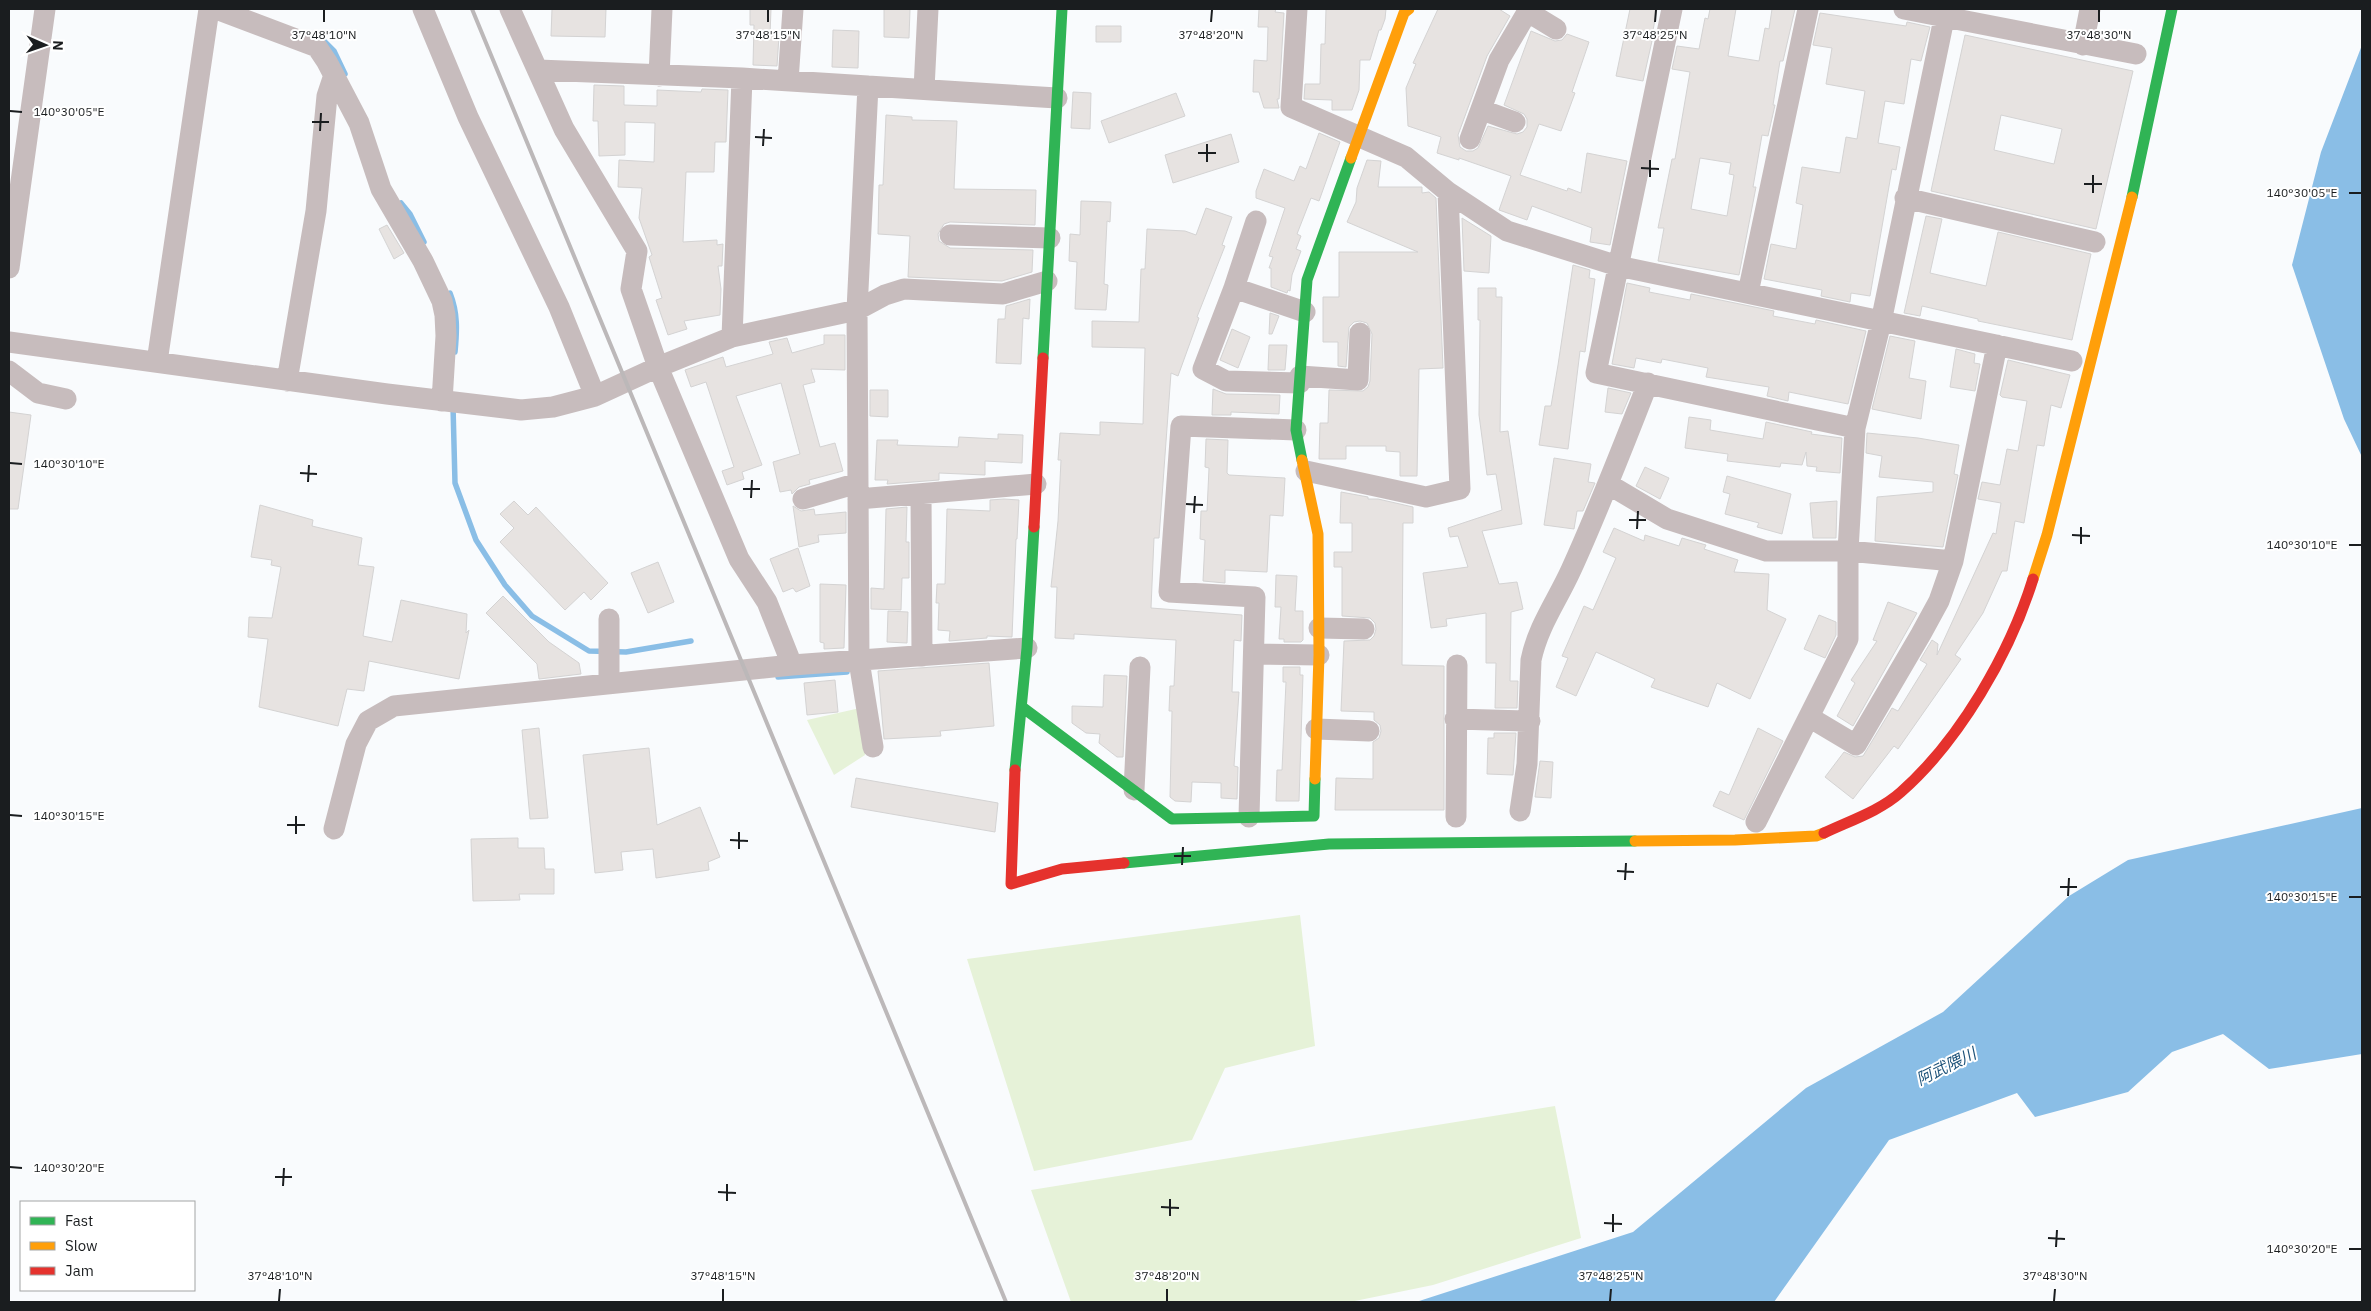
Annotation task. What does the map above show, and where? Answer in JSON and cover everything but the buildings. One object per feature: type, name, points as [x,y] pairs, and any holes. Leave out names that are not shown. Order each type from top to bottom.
[{"type":"street","points":[[9,268],[45,9]]},
{"type":"street","points":[[157,362],[209,9]]},
{"type":"street","points":[[216,9],[317,47],[334,75],[359,123],[382,189],[423,261],[442,301],[446,315],[442,401]]},
{"type":"street","points":[[423,9],[468,117],[559,307],[595,396]]},
{"type":"street","points":[[510,9],[564,129],[638,251],[631,289],[658,367],[739,559],[767,602],[792,665]]},
{"type":"street","points":[[659,76],[662,9]]},
{"type":"street","points":[[788,81],[793,9]]},
{"type":"street","points":[[924,89],[928,9]]},
{"type":"street","points":[[1062,9],[1027,648],[1016,751],[1011,884],[1062,869],[1329,844],[1735,840],[1816,836],[1871,811],[1900,793],[1932,761],[1960,724],[1996,666],[2028,596],[2047,535],[2131,203],[2172,9]]},
{"type":"street","points":[[1297,9],[1291,107],[1406,157],[1448,192],[1507,231],[1618,266],[2072,361]]},
{"type":"street","points":[[1672,9],[1596,373],[1855,428]]},
{"type":"street","points":[[1748,294],[1808,9]]},
{"type":"street","points":[[1904,9],[1945,13],[2083,45],[2136,54]]},
{"type":"street","points":[[2083,45],[2090,9]]},
{"type":"street","points":[[1022,707],[1172,819],[1314,816],[1319,655],[1318,534],[1296,430],[1307,280],[1328,225],[1358,135],[1405,10]]},
{"type":"street","points":[[1470,139],[1499,60],[1529,10],[1556,29]]},
{"type":"street","points":[[1756,822],[1848,639],[1848,551],[1855,428],[1881,322],[1905,198],[1945,13]]},
{"type":"street","points":[[538,70],[742,78],[1058,98]]},
{"type":"street","points":[[287,381],[316,211],[327,96],[334,75]]},
{"type":"street","points":[[732,337],[742,78]]},
{"type":"street","points":[[868,86],[858,310],[859,661],[872,747]]},
{"type":"street","points":[[1482,110],[1515,122]]},
{"type":"street","points":[[1306,472],[1426,498],[1460,489],[1448,192]]},
{"type":"street","points":[[1905,198],[2095,242]]},
{"type":"street","points":[[1256,220],[1234,288],[1203,369],[1226,381],[1358,380],[1360,333]]},
{"type":"street","points":[[950,235],[1050,238]]},
{"type":"street","points":[[9,342],[287,381],[521,410],[553,407],[595,396],[658,367],[732,337],[858,310],[885,295],[904,289],[1003,294],[1047,282]]},
{"type":"street","points":[[1234,288],[1305,312]]},
{"type":"street","points":[[1809,717],[1856,745],[1922,634],[1939,601],[1953,562],[1997,345]]},
{"type":"street","points":[[9,371],[38,393],[66,399]]},
{"type":"street","points":[[1520,811],[1528,764],[1531,660],[1534,645],[1544,620],[1571,572],[1648,383]]},
{"type":"street","points":[[1249,817],[1255,597],[1169,592],[1180,426],[1296,430]]},
{"type":"street","points":[[803,498],[858,491],[921,495],[1036,484]]},
{"type":"street","points":[[1608,484],[1667,518],[1766,551],[1848,551],[1953,562]]},
{"type":"street","points":[[921,495],[922,656]]},
{"type":"street","points":[[609,620],[609,684]]},
{"type":"street","points":[[1319,628],[1364,629]]},
{"type":"street","points":[[334,829],[356,744],[368,721],[394,706],[792,665],[1027,648]]},
{"type":"street","points":[[1254,654],[1319,655]]},
{"type":"street","points":[[1456,817],[1455,719],[1457,665]]},
{"type":"street","points":[[1134,790],[1140,667]]},
{"type":"street","points":[[1455,719],[1530,721]]},
{"type":"street","points":[[1316,729],[1369,731]]},
{"type":"green space","points":[[860,708],[865,755],[834,775],[807,720]]},
{"type":"green space","points":[[1300,915],[1315,1046],[1225,1068],[1192,1140],[1034,1171],[967,959]]},
{"type":"green space","points":[[1555,1106],[1581,1238],[1433,1285],[1350,1302],[1071,1302],[1031,1190]]},
{"type":"water","points":[[2362,45],[2362,457],[2344,419],[2292,265],[2321,152]]},
{"type":"water","name":"阿武隈川","points":[[2362,808],[2362,1054],[2269,1069],[2223,1034],[2172,1052],[2128,1092],[2035,1117],[2017,1093],[1889,1140],[1774,1302],[1416,1302],[1633,1232],[1806,1088],[1943,1012],[2069,896],[2128,860]]},
{"type":"waterway","points":[[324,41],[334,51],[345,74]]},
{"type":"waterway","points":[[401,203],[410,214],[424,242]]},
{"type":"waterway","points":[[450,293],[456,322],[455,352]]},
{"type":"waterway","points":[[453,406],[455,483],[476,540],[505,585],[532,616],[589,651],[626,652],[691,641]]},
{"type":"waterway","points":[[778,677],[847,672]]},
{"type":"railway","points":[[472,9],[1006,1302]]},
{"type":"traffic: fast","points":[[1043,358],[1062,9]]},
{"type":"traffic: fast","points":[[2132,197],[2172,9]]},
{"type":"traffic: fast","points":[[1302,460],[1296,430],[1307,280],[1351,158]]},
{"type":"traffic: fast","points":[[1015,770],[1027,648],[1034,527]]},
{"type":"traffic: fast","points":[[1022,707],[1172,819],[1314,816],[1315,779]]},
{"type":"traffic: fast","points":[[1124,863],[1329,844],[1635,841]]},
{"type":"traffic: slow","points":[[1351,158],[1404,13],[1409,9]]},
{"type":"traffic: slow","points":[[2033,579],[2047,535],[2132,197]]},
{"type":"traffic: slow","points":[[1302,460],[1318,534],[1319,655],[1315,779]]},
{"type":"traffic: slow","points":[[1635,841],[1735,840],[1816,836],[1824,833]]},
{"type":"traffic: jam","points":[[1034,527],[1043,358]]},
{"type":"traffic: jam","points":[[1824,833],[1893,799],[1923,771],[1943,747],[1963,721],[1997,665],[2011,636],[2033,579]]},
{"type":"traffic: jam","points":[[1015,770],[1011,884],[1062,869],[1124,863]]}]
